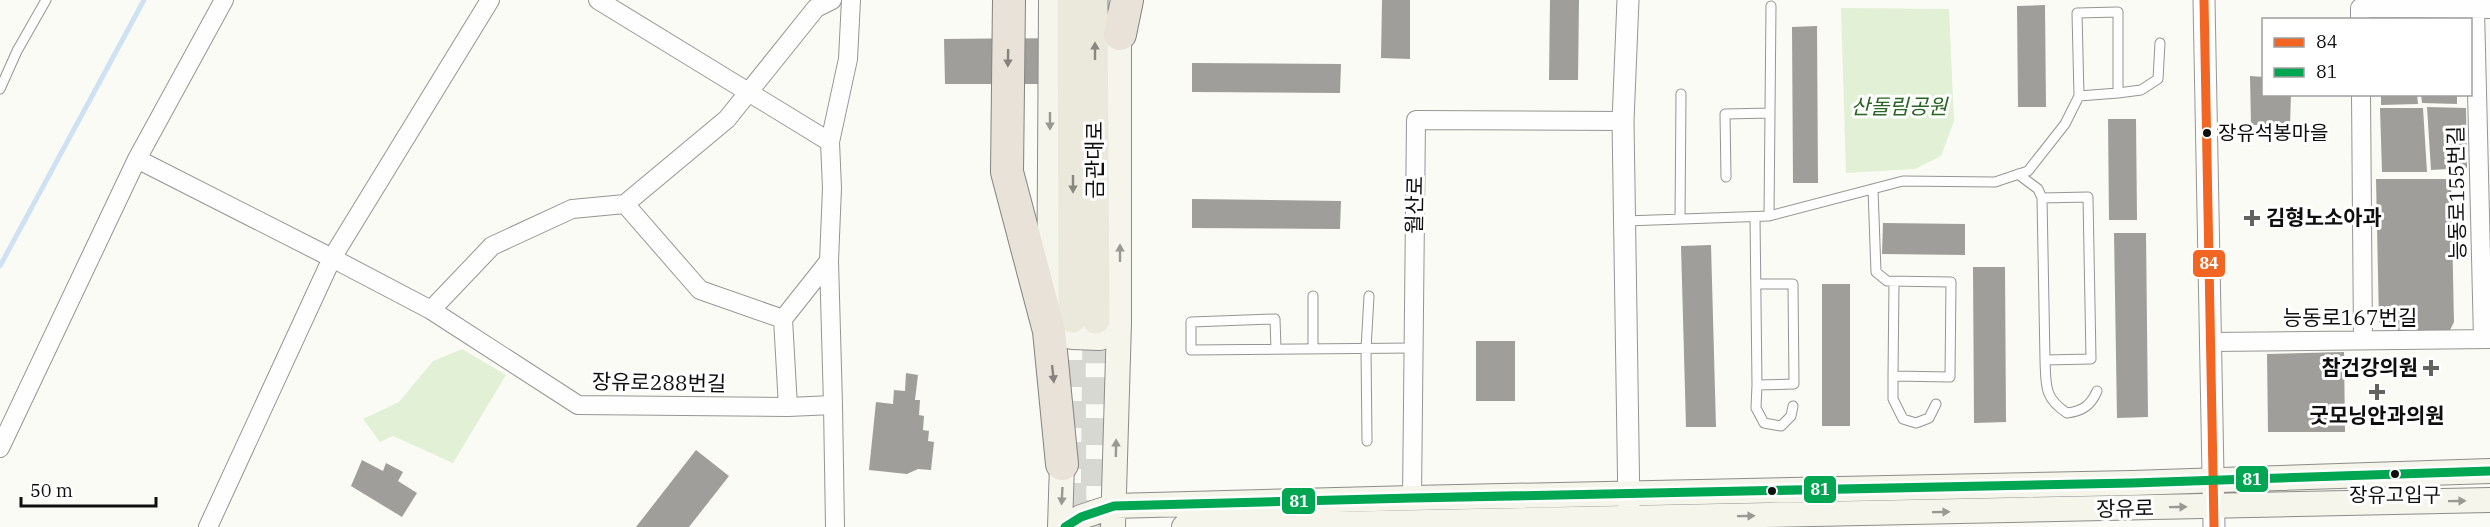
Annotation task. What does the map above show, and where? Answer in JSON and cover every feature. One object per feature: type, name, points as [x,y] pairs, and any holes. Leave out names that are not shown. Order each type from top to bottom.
[{"type":"highway","points":[[1009,0],[1007,172],[1084,323],[1062,464]]},
{"type":"highway","points":[[1120,34],[1127,0]]},
{"type":"main road","points":[[1052,0],[1084,323],[1115,522]]},
{"type":"main road","name":"금관대로","points":[[1071,0],[1084,323]]},
{"type":"main road","name":"금관대로","points":[[1084,323],[1094,0]]},
{"type":"main road","points":[[1084,323],[1120,34],[1118,0]]},
{"type":"main road","points":[[1062,464],[1069,524]]},
{"type":"main road","name":"장유로","points":[[1069,524],[1412,498],[2213,481],[2490,471]]},
{"type":"main road","name":"장유로","points":[[1198,526],[1629,519],[2214,517],[2490,500]]},
{"type":"street","points":[[0,448],[137,159],[224,0]]},
{"type":"street","points":[[211,524],[332,258],[490,0]]},
{"type":"street","points":[[598,0],[830,142]]},
{"type":"street","points":[[431,310],[492,246],[572,210],[624,204],[727,119],[816,8],[831,0]]},
{"type":"street","points":[[835,527],[829,261],[832,188],[830,142],[848,59],[851,0]]},
{"type":"street","points":[[1628,0],[1623,121],[1629,519]]},
{"type":"street","points":[[2204,0],[2214,517]]},
{"type":"street","name":"능동로155번길","points":[[2360,18],[2360,8],[2483,9],[2486,339]]},
{"type":"street","points":[[2361,96],[2363,340]]},
{"type":"street","name":"월산로","points":[[1412,498],[1416,120],[1623,121]]},
{"type":"street","name":"장유로288번길","points":[[137,159],[431,310],[578,405],[788,407],[833,405]]},
{"type":"street","points":[[624,204],[700,290],[783,319]]},
{"type":"street","points":[[788,407],[783,319],[829,261]]},
{"type":"street","name":"능동로167번길","points":[[2210,342],[2486,339]]},
{"type":"lane","points":[[0,89],[17,51],[46,0]]},
{"type":"lane","points":[[1769,216],[1771,6]]},
{"type":"lane","points":[[1625,221],[1769,216],[1903,181],[1995,182],[2028,171],[2065,124],[2079,96],[2077,13],[2118,12],[2118,93]]},
{"type":"lane","points":[[2079,96],[2141,90],[2158,79],[2160,43]]},
{"type":"lane","points":[[1680,219],[1681,94]]},
{"type":"lane","points":[[1726,177],[1725,114],[1770,112]]},
{"type":"lane","points":[[2018,174],[2038,189],[2042,198],[2046,389],[2055,405],[2067,413],[2081,411],[2093,401],[2097,391]]},
{"type":"lane","points":[[1873,189],[1876,272],[1887,281],[1894,282],[1951,282],[1950,377],[1893,376]]},
{"type":"lane","points":[[2042,198],[2088,197],[2091,359],[2045,360]]},
{"type":"lane","points":[[1755,217],[1756,408],[1764,423],[1781,426],[1791,416],[1793,406]]},
{"type":"lane","points":[[1894,282],[1893,399],[1903,419],[1916,423],[1929,418],[1936,404]]},
{"type":"lane","points":[[1756,284],[1793,284],[1794,384],[1757,385]]},
{"type":"lane","points":[[1313,296],[1313,349]]},
{"type":"lane","points":[[1367,441],[1366,349],[1369,296]]},
{"type":"lane","points":[[1276,349],[1275,319],[1191,322],[1191,350],[1414,348]]},
{"type":"green space","name":"산돌림공원","points":[[1841,8],[1949,9],[1954,121],[1941,156],[1915,169],[1846,173]]},
{"type":"green space","points":[[462,349],[506,375],[453,463],[393,436],[380,442],[363,419],[399,402],[433,361]]},
{"type":"building","points":[[1382,0],[1410,0],[1410,59],[1381,58]]},
{"type":"building","points":[[1550,0],[1579,0],[1578,80],[1549,80]]},
{"type":"building","points":[[2045,5],[2046,107],[2018,107],[2017,6]]},
{"type":"building","points":[[1817,26],[1818,183],[1793,183],[1792,27]]},
{"type":"building","points":[[1062,38],[1062,84],[945,84],[944,39]]},
{"type":"building","points":[[1192,63],[1341,64],[1340,93],[1192,92]]},
{"type":"building","points":[[2250,76],[2262,77],[2262,96],[2291,96],[2290,125],[2251,125]]},
{"type":"building","points":[[2381,96],[2417,96],[2418,104],[2381,105]]},
{"type":"building","points":[[2421,96],[2457,96],[2457,104],[2422,103]]},
{"type":"building","points":[[2427,107],[2466,108],[2467,168],[2431,170]]},
{"type":"building","points":[[2380,108],[2423,108],[2427,172],[2382,172]]},
{"type":"building","points":[[2108,119],[2136,119],[2137,220],[2109,220]]},
{"type":"building","points":[[2376,179],[2451,179],[2454,322],[2449,332],[2386,329],[2379,322]]},
{"type":"building","points":[[1192,199],[1341,201],[1340,229],[1192,228]]},
{"type":"building","points":[[1883,223],[1965,224],[1965,255],[1882,254]]},
{"type":"building","points":[[2114,233],[2146,233],[2148,417],[2117,418]]},
{"type":"building","points":[[1711,245],[1716,427],[1686,427],[1681,246]]},
{"type":"building","points":[[1973,267],[2005,267],[2006,422],[1974,423]]},
{"type":"building","points":[[1822,284],[1850,284],[1850,426],[1822,426]]},
{"type":"building","points":[[1476,341],[1515,341],[1515,401],[1476,401]]},
{"type":"building","points":[[2344,352],[2345,432],[2268,432],[2267,354]]},
{"type":"building","points":[[906,373],[918,375],[915,400],[920,400],[919,415],[924,416],[923,430],[929,431],[928,441],[934,442],[931,470],[918,469],[907,474],[869,470],[876,402],[893,404],[894,390],[905,391]]},
{"type":"building","points":[[696,450],[729,476],[689,527],[636,527]]},
{"type":"building","points":[[362,460],[383,471],[386,463],[403,472],[398,481],[417,493],[402,517],[351,486]]},
{"type":"waterway","points":[[0,266],[144,0]]},
{"type":"tunnel","points":[[1072,319],[1073,527]]},
{"type":"tunnel","points":[[1094,527],[1096,320]]},
{"type":"transit line","name":"84","points":[[2204,0],[2214,527]]},
{"type":"transit line","name":"81","points":[[1065,527],[1081,517],[1114,506],[2132,483],[2490,471]]},
{"type":"place","name":"장유석봉마을","points":[[2207,133]]},
{"type":"place","name":"김형노소아과","points":[[2252,218]]},
{"type":"place","name":"참건강의원","points":[[2431,368]]},
{"type":"place","name":"굿모닝안과의원","points":[[2377,392]]},
{"type":"place","name":"장유고입구","points":[[2395,474]]}]
